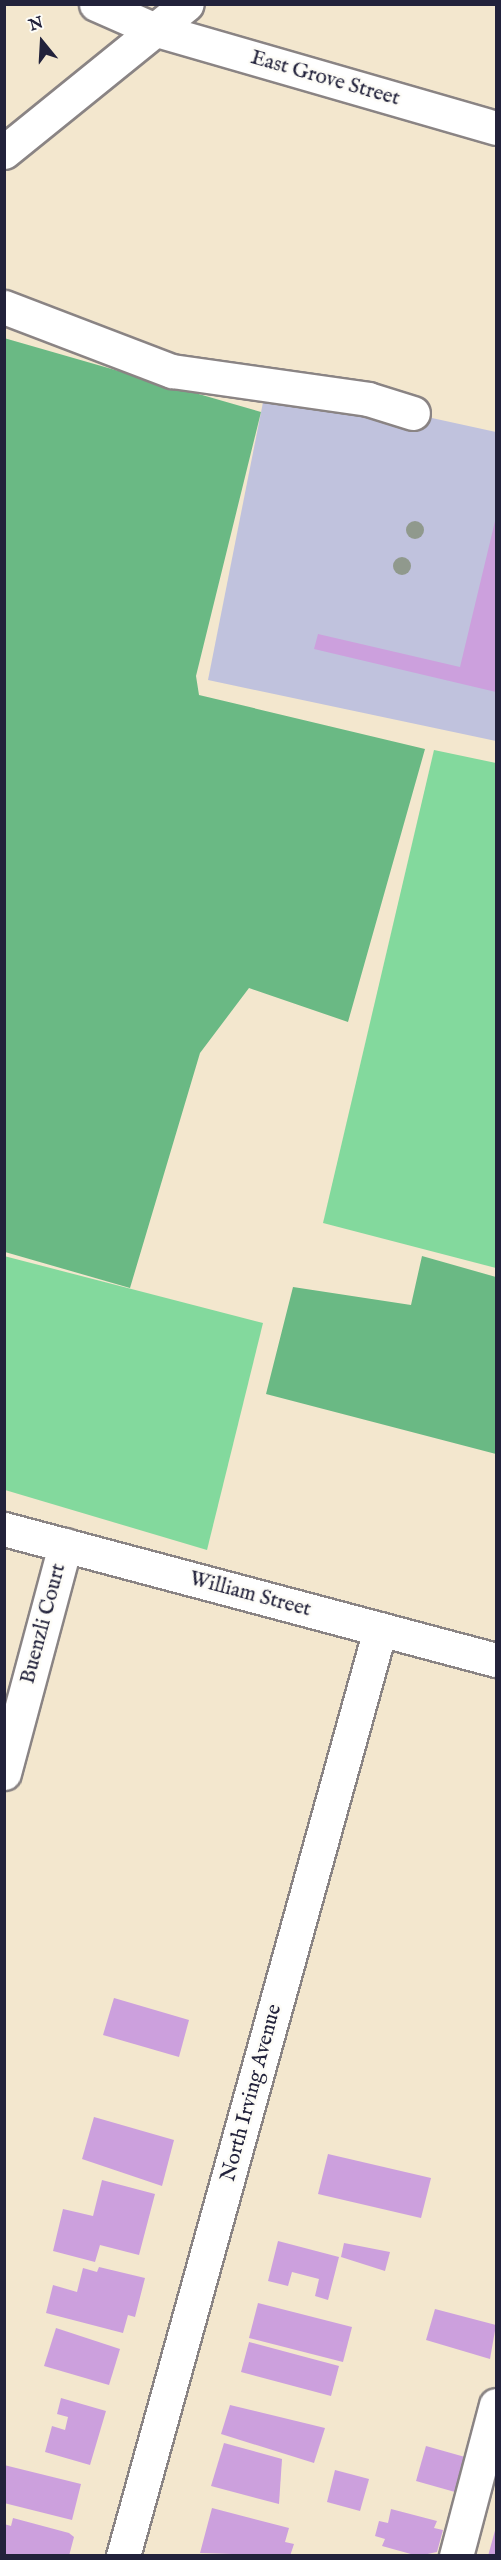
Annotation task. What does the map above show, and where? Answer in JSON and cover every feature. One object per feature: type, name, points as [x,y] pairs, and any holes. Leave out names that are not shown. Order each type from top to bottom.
[{"type":"street","name":"East Grove Street","points":[[96,4],[153,29],[496,129]]},
{"type":"street","points":[[4,152],[153,29],[187,4]]},
{"type":"street","points":[[4,307],[172,371],[368,399],[413,413]]},
{"type":"street","name":"William Street","points":[[4,1529],[496,1660]]},
{"type":"street","name":"Buenzli Court","points":[[4,1773],[65,1545]]},
{"type":"street","name":"North Irving Avenue","points":[[123,2556],[380,1629]]},
{"type":"street","points":[[456,2556],[496,2405]]},
{"type":"shaded area","points":[[267,382],[496,432],[496,741],[208,680]]},
{"type":"green space","points":[[4,338],[261,412],[196,676],[199,695],[425,749],[348,1022],[249,988],[200,1053],[130,1288],[5,1252]]},
{"type":"green space","points":[[434,750],[496,763],[496,1268],[323,1223]]},
{"type":"green space","points":[[4,1256],[263,1323],[207,1550],[5,1490]]},
{"type":"green space","points":[[422,1256],[496,1277],[496,1454],[266,1394],[293,1287],[411,1305]]},
{"type":"building","points":[[496,517],[496,692],[314,649],[318,634],[460,667]]},
{"type":"building","points":[[114,1998],[189,2020],[179,2057],[103,2035]]},
{"type":"building","points":[[94,2117],[174,2140],[162,2186],[82,2159]]},
{"type":"building","points":[[328,2154],[431,2178],[421,2218],[318,2194]]},
{"type":"building","points":[[102,2180],[155,2194],[139,2255],[100,2245],[95,2262],[53,2251],[63,2209],[93,2216]]},
{"type":"building","points":[[278,2241],[339,2257],[328,2300],[315,2296],[319,2279],[292,2272],[288,2286],[268,2281]]},
{"type":"building","points":[[344,2243],[390,2252],[385,2271],[341,2257]]},
{"type":"building","points":[[99,2267],[145,2278],[135,2317],[128,2315],[123,2333],[46,2313],[53,2285],[77,2292],[83,2268],[97,2272]]},
{"type":"building","points":[[258,2303],[352,2327],[343,2362],[249,2338]]},
{"type":"building","points":[[435,2309],[496,2325],[490,2359],[426,2340]]},
{"type":"building","points":[[56,2328],[120,2349],[109,2385],[44,2366]]},
{"type":"building","points":[[249,2342],[339,2366],[331,2396],[241,2372]]},
{"type":"building","points":[[61,2398],[106,2411],[90,2465],[45,2452],[52,2426],[65,2430],[68,2417],[57,2414]]},
{"type":"building","points":[[230,2405],[325,2428],[314,2463],[221,2434]]},
{"type":"building","points":[[224,2443],[282,2459],[279,2504],[211,2486]]},
{"type":"building","points":[[426,2446],[465,2457],[455,2492],[416,2481]]},
{"type":"building","points":[[4,2465],[81,2484],[72,2520],[4,2503]]},
{"type":"building","points":[[335,2470],[369,2479],[360,2511],[327,2502]]},
{"type":"building","points":[[212,2508],[289,2528],[285,2542],[294,2544],[290,2556],[200,2553]]},
{"type":"building","points":[[391,2509],[437,2521],[434,2528],[443,2530],[437,2552],[418,2556],[382,2546],[385,2539],[375,2536],[379,2521],[388,2523]]},
{"type":"building","points":[[13,2518],[69,2533],[74,2537],[69,2556],[4,2556],[4,2524],[11,2526]]},
{"type":"building","points":[[496,2527],[496,2556],[488,2556]]}]
